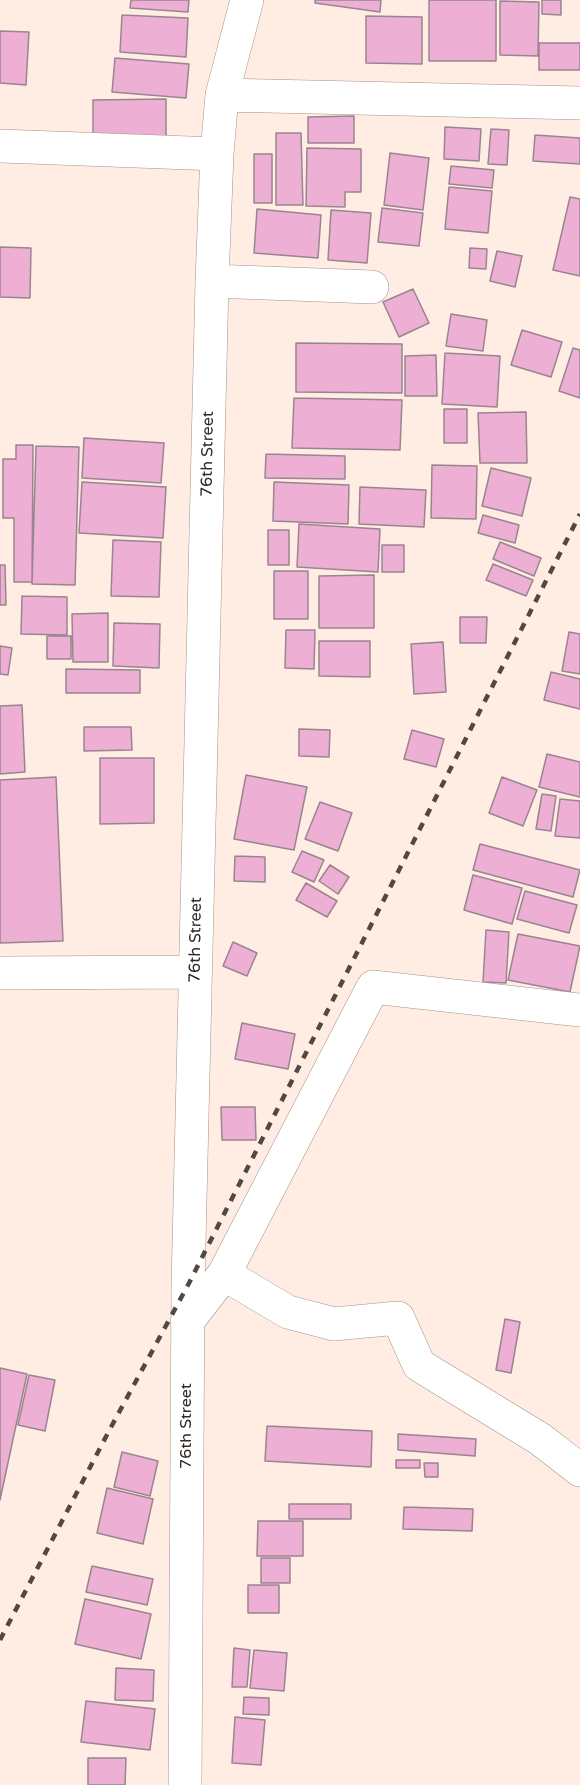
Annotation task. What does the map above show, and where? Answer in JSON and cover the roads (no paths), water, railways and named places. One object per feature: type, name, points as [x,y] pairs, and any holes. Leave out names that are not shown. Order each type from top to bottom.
[{"type":"street","name":"76th Street","points":[[186,1785],[187,1322],[212,281],[217,154],[222,95],[247,0]]},
{"type":"street","points":[[222,95],[580,103]]},
{"type":"street","points":[[0,146],[217,154]]},
{"type":"street","points":[[212,281],[372,287]]},
{"type":"street","points":[[0,973],[195,972]]},
{"type":"street","points":[[187,1322],[225,1274],[373,987],[580,1010]]},
{"type":"street","points":[[225,1274],[288,1312],[334,1324],[398,1318],[419,1365],[540,1439],[580,1470]]},
{"type":"railway","points":[[0,1640],[188,1285],[580,514]]}]
